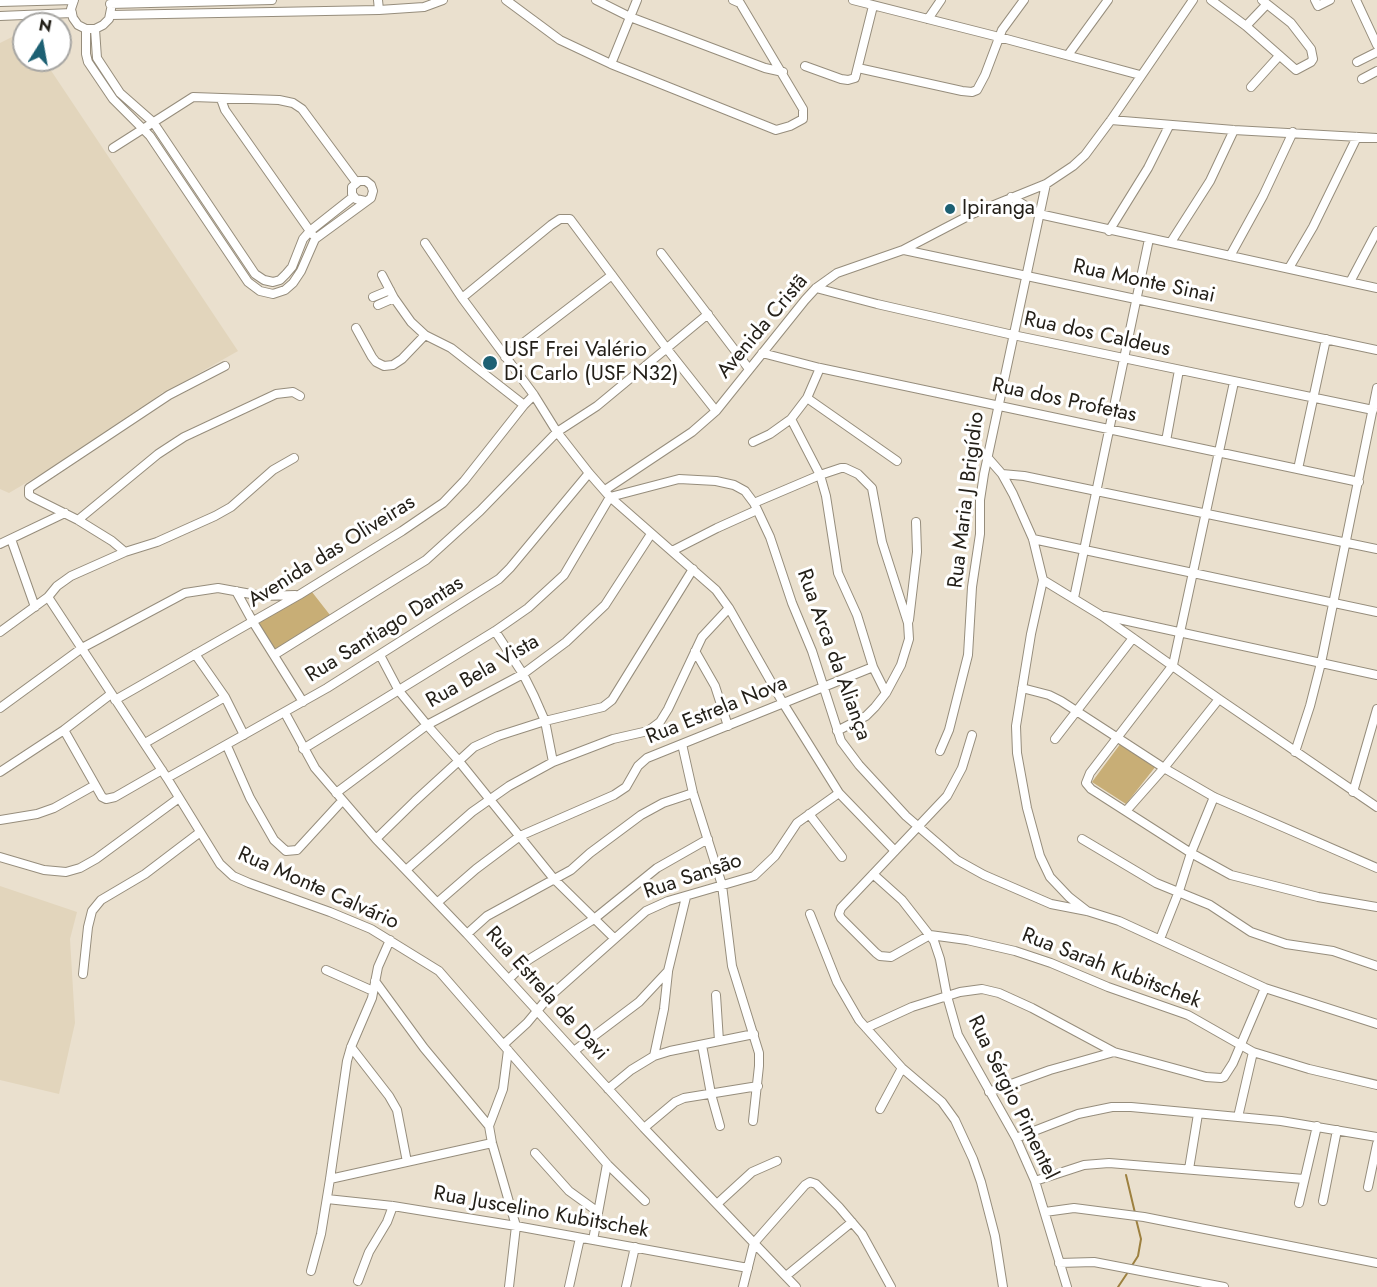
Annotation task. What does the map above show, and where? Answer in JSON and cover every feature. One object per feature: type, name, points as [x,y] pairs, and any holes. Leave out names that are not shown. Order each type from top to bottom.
[{"type":"street","points":[[0,2],[74,0],[72,13],[75,21],[91,29],[103,26],[111,15],[109,2],[272,0]]},
{"type":"street","points":[[280,0],[280,12]]},
{"type":"street","points":[[111,15],[280,12],[378,5],[424,7],[443,0]]},
{"type":"street","points":[[506,0],[560,40],[612,64],[776,130],[790,126],[803,119],[803,109],[740,3],[733,0]]},
{"type":"street","points":[[596,0],[630,17],[765,68],[783,72]]},
{"type":"street","points":[[612,64],[637,0]]},
{"type":"street","points":[[928,20],[942,0]]},
{"type":"street","points":[[858,68],[972,92],[977,90],[1006,23],[1023,0]]},
{"type":"street","points":[[1068,55],[1108,0]]},
{"type":"street","name":"Avenida Cristã","points":[[608,494],[692,432],[716,411],[816,288],[837,273],[903,250],[972,214],[1046,184],[1066,172],[1084,155],[1111,120],[1193,0]]},
{"type":"street","points":[[1211,0],[1246,26],[1296,70],[1311,62],[1313,54],[1291,23],[1265,2],[1246,26]]},
{"type":"street","points":[[1315,0],[1318,6],[1330,0]]},
{"type":"street","points":[[1356,0],[1377,45]]},
{"type":"street","points":[[857,1],[1140,75]]},
{"type":"street","points":[[805,66],[848,80],[855,78],[873,6]]},
{"type":"street","points":[[91,29],[97,58],[120,93],[153,122],[255,274],[264,280],[273,282],[280,280],[292,267],[303,239],[313,235],[365,201],[373,195],[371,185],[363,180],[356,182],[352,187],[353,197],[358,201],[365,201]]},
{"type":"street","points":[[91,29],[86,54],[88,62],[113,99],[150,136],[248,282],[260,291],[273,294],[285,290],[293,283],[301,271],[313,235],[353,197]]},
{"type":"street","points":[[1357,62],[1377,52]]},
{"type":"street","points":[[1251,87],[1279,56]]},
{"type":"street","points":[[1362,79],[1377,71]]},
{"type":"street","points":[[113,148],[193,98],[279,100],[293,103],[302,110],[356,182]]},
{"type":"street","points":[[221,99],[225,111],[313,235]]},
{"type":"street","points":[[1111,120],[1169,126],[1377,138]]},
{"type":"street","points":[[1109,231],[1148,168],[1169,126]]},
{"type":"street","points":[[1171,242],[1210,181],[1234,130]]},
{"type":"street","points":[[1230,256],[1263,196],[1293,132]]},
{"type":"street","points":[[1289,268],[1313,227],[1357,137]]},
{"type":"street","name":"Rua Maria J Brigídio","points":[[940,751],[949,730],[968,655],[972,587],[980,534],[980,500],[997,405],[1046,184]]},
{"type":"street","points":[[1011,197],[1039,214],[1377,288]]},
{"type":"street","points":[[462,298],[551,225],[565,217],[570,219],[716,411]]},
{"type":"street","points":[[1350,282],[1377,231]]},
{"type":"street","points":[[1074,598],[1149,239]]},
{"type":"street","points":[[425,243],[462,298],[534,395],[557,432],[589,473],[651,534],[716,590],[729,608],[783,703],[839,794],[895,850]]},
{"type":"street","name":"Rua Monte Sinai","points":[[903,250],[1377,350]]},
{"type":"street","points":[[661,253],[749,369]]},
{"type":"street","points":[[382,275],[411,322],[425,335],[451,348],[524,405]]},
{"type":"street","points":[[505,357],[612,275]]},
{"type":"street","name":"Rua dos Caldeus","points":[[816,288],[1012,335],[1373,410]]},
{"type":"street","points":[[376,301],[392,294]]},
{"type":"street","points":[[274,655],[426,560],[480,511],[557,432],[597,406],[708,314]]},
{"type":"street","points":[[357,328],[376,362],[384,366],[393,365],[402,359],[425,335]]},
{"type":"street","points":[[1298,470],[1326,339]]},
{"type":"street","name":"Rua dos Profetas","points":[[762,353],[820,368],[1359,482]]},
{"type":"street","points":[[125,552],[78,520],[32,497],[28,492],[31,485],[169,395],[225,366]]},
{"type":"street","points":[[753,442],[770,434],[791,419],[807,398],[820,368]]},
{"type":"street","points":[[1166,441],[1179,370]]},
{"type":"street","points":[[1234,382],[1173,665],[1086,783],[1091,789],[1191,853],[1231,875],[1318,897],[1377,907]]},
{"type":"street","points":[[1294,752],[1310,706],[1321,663],[1377,388]]},
{"type":"street","points":[[78,520],[159,454],[184,437],[276,394],[294,392],[300,396]]},
{"type":"street","name":"Avenida das Oliveiras","points":[[0,772],[113,697],[299,595],[443,503],[464,482],[534,395]]},
{"type":"street","points":[[807,398],[897,460]]},
{"type":"street","points":[[791,419],[820,475],[826,496],[838,573],[857,615],[873,667],[886,693]]},
{"type":"street","points":[[1,629],[35,607],[71,576],[125,552],[157,542],[223,512],[273,470],[294,458]]},
{"type":"street","points":[[988,458],[1002,474],[1032,539],[1043,580],[1016,726],[1017,753],[1027,808],[1040,856],[1054,882],[1088,911]]},
{"type":"street","points":[[672,551],[820,475],[834,469],[846,468],[858,474],[872,488],[882,542],[908,623]]},
{"type":"street","name":"Rua Santiago Dantas","points":[[94,784],[102,797],[111,799],[226,746],[380,655],[499,579],[589,473]]},
{"type":"street","points":[[1002,474],[1009,473],[1096,490],[1377,549]]},
{"type":"street","name":"Rua Arca da Aliança","points":[[608,494],[680,478],[701,478],[734,485],[745,491],[756,506],[774,546],[842,741],[860,765],[917,827],[957,860],[984,875],[1051,904],[1088,911],[1119,921],[1265,988],[1377,1024]]},
{"type":"street","points":[[303,749],[495,631],[528,608],[564,575],[608,494]]},
{"type":"street","points":[[0,544],[65,513]]},
{"type":"street","points":[[837,731],[866,716],[876,708],[906,654],[916,569],[918,537],[916,522]]},
{"type":"street","name":"Rua Bela Vista","points":[[336,793],[427,725],[523,674],[567,642],[605,605],[651,534]]},
{"type":"street","points":[[11,539],[35,607]]},
{"type":"street","points":[[1032,539],[1193,575],[1377,612]]},
{"type":"street","points":[[376,839],[474,747],[498,736],[545,721],[596,709],[612,700],[693,569]]},
{"type":"street","points":[[1043,580],[1102,616],[1294,752],[1377,807]]},
{"type":"street","points":[[0,708],[82,648],[185,593],[218,588],[262,596],[299,595]]},
{"type":"street","points":[[236,591],[303,702]]},
{"type":"street","name":"Rua Monte Calvário","points":[[48,597],[165,774],[220,864],[233,876],[371,929],[439,970],[607,1164],[645,1201]]},
{"type":"street","points":[[406,870],[489,799],[553,762],[613,739],[648,731],[660,722],[706,631],[729,608]]},
{"type":"street","points":[[1102,616],[1377,675]]},
{"type":"street","points":[[495,631],[523,674],[545,721],[553,762]]},
{"type":"street","points":[[1054,739],[1133,638]]},
{"type":"street","points":[[695,651],[715,686],[728,726]]},
{"type":"street","points":[[195,654],[225,697],[244,735]]},
{"type":"street","points":[[380,655],[399,691],[554,879],[614,938]]},
{"type":"street","name":"Rua Estrela Nova","points":[[438,902],[476,869],[520,836],[614,795],[626,787],[638,766],[647,758],[873,667]]},
{"type":"street","points":[[1022,688],[1048,695],[1077,711],[1164,768],[1214,797],[1377,868]]},
{"type":"street","points":[[145,743],[225,697]]},
{"type":"street","points":[[1126,811],[1164,768],[1218,699]]},
{"type":"street","points":[[1353,792],[1377,709]]},
{"type":"street","name":"Rua Estrela de Davi","points":[[285,713],[315,768],[342,801],[438,902],[644,1128],[796,1287]]},
{"type":"street","points":[[0,820],[37,814],[54,808],[94,784],[64,730]]},
{"type":"street","points":[[930,935],[900,953],[885,957],[876,953],[845,922],[840,914],[841,908],[947,796],[955,784],[972,735]]},
{"type":"street","points":[[682,744],[693,793],[723,885],[732,966],[759,1053],[758,1086],[753,1121]]},
{"type":"street","points":[[226,746],[250,798],[274,840],[286,851],[297,850],[342,801]]},
{"type":"street","points":[[467,934],[487,916],[571,870],[641,815],[663,803],[693,793]]},
{"type":"street","name":"Rua Sansão","points":[[506,1047],[537,1011],[646,910],[668,901],[754,876],[775,856],[797,823],[839,794]]},
{"type":"street","points":[[1160,939],[1214,797]]},
{"type":"street","points":[[0,857],[44,870],[66,872],[80,868],[96,859],[179,798]]},
{"type":"street","points":[[808,814],[842,857]]},
{"type":"street","points":[[83,974],[88,927],[92,911],[100,900],[145,874],[200,832]]},
{"type":"street","points":[[509,979],[542,950],[594,919],[657,868],[708,839]]},
{"type":"street","points":[[1082,839],[1146,878],[1200,899],[1245,928],[1262,936],[1286,944],[1333,951],[1377,966]]},
{"type":"street","name":"Rua Sérgio Pimentel","points":[[873,873],[902,900],[930,935],[940,959],[958,1035],[1016,1138],[1035,1181],[1067,1287]]},
{"type":"street","points":[[654,1056],[664,1009],[668,971],[686,897]]},
{"type":"street","points":[[810,914],[849,1006],[902,1068],[934,1093],[949,1109],[973,1159],[988,1205],[1003,1287]]},
{"type":"street","name":"Rua Sarah Kubitschek","points":[[930,935],[988,945],[1032,956],[1108,987],[1180,1012],[1253,1052],[1309,1069],[1377,1085]]},
{"type":"street","points":[[311,1271],[327,1199],[344,1076],[351,1047],[366,1016],[383,953],[390,940]]},
{"type":"street","points":[[326,970],[373,991]]},
{"type":"street","points":[[574,1051],[639,1002],[668,971]]},
{"type":"street","points":[[375,981],[424,1048],[489,1126],[516,1226],[509,1287]]},
{"type":"street","points":[[866,1028],[912,1007],[973,989],[982,989],[999,993],[1068,1026],[1114,1052],[1206,1077],[1221,1078],[1228,1071],[1265,988]]},
{"type":"street","points":[[716,995],[719,1041]]},
{"type":"street","points":[[608,1089],[631,1070],[654,1056],[754,1034]]},
{"type":"street","points":[[702,1045],[711,1094],[720,1126]]},
{"type":"street","points":[[351,1047],[398,1110],[407,1162]]},
{"type":"street","points":[[489,1126],[503,1089],[506,1047]]},
{"type":"street","points":[[989,1092],[1114,1052]]},
{"type":"street","points":[[1238,1117],[1253,1052]]},
{"type":"street","points":[[880,1109],[902,1068]]},
{"type":"street","points":[[644,1128],[675,1102],[684,1098],[758,1086]]},
{"type":"street","points":[[1016,1138],[1078,1114],[1112,1107],[1151,1108],[1238,1117],[1317,1126],[1377,1137]]},
{"type":"street","points":[[1189,1169],[1198,1114]]},
{"type":"street","points":[[1299,1203],[1317,1126]]},
{"type":"street","points":[[1323,1202],[1337,1130]]},
{"type":"street","points":[[330,1179],[492,1143]]},
{"type":"street","points":[[1368,1187],[1377,1144]]},
{"type":"street","points":[[535,1153],[569,1191],[598,1212]]},
{"type":"street","points":[[717,1204],[752,1172],[777,1161]]},
{"type":"street","points":[[1035,1181],[1096,1163],[1109,1162],[1304,1179]]},
{"type":"street","points":[[593,1240],[607,1164]]},
{"type":"street","points":[[743,1287],[754,1243],[807,1183],[816,1184],[852,1222],[870,1246],[891,1287]]},
{"type":"street","name":"Rua Juscelino Kubitschek","points":[[327,1199],[393,1206],[516,1226],[748,1268]]},
{"type":"street","points":[[358,1281],[369,1252],[387,1222],[393,1206]]},
{"type":"street","points":[[1045,1212],[1074,1208],[1144,1217],[1377,1263]]},
{"type":"street","points":[[786,1276],[852,1222]]},
{"type":"street","points":[[569,1287],[580,1238]]},
{"type":"street","points":[[626,1287],[635,1247]]},
{"type":"street","points":[[1059,1263],[1094,1262],[1224,1287]]},
{"type":"shaded area","points":[[12,37],[12,72],[52,72],[238,351],[163,392],[112,432],[9,493],[0,489],[0,43]]},
{"type":"shaded area","points":[[312,592],[330,615],[275,650],[258,623]]},
{"type":"shaded area","points":[[1121,743],[1156,766],[1126,804],[1092,782]]},
{"type":"shaded area","points":[[0,886],[77,912],[70,939],[75,1023],[59,1094],[0,1080]]},
{"type":"waterway","points":[[1126,1175],[1135,1213]]},
{"type":"waterway","points":[[1131,1267],[1138,1256],[1141,1239],[1136,1219]]},
{"type":"waterway","points":[[1118,1287],[1128,1272]]},
{"type":"place","name":"Ipiranga","points":[[950,209]]},
{"type":"place","name":"USF Frei Valério Di Carlo (USF N32)","points":[[490,363]]}]
